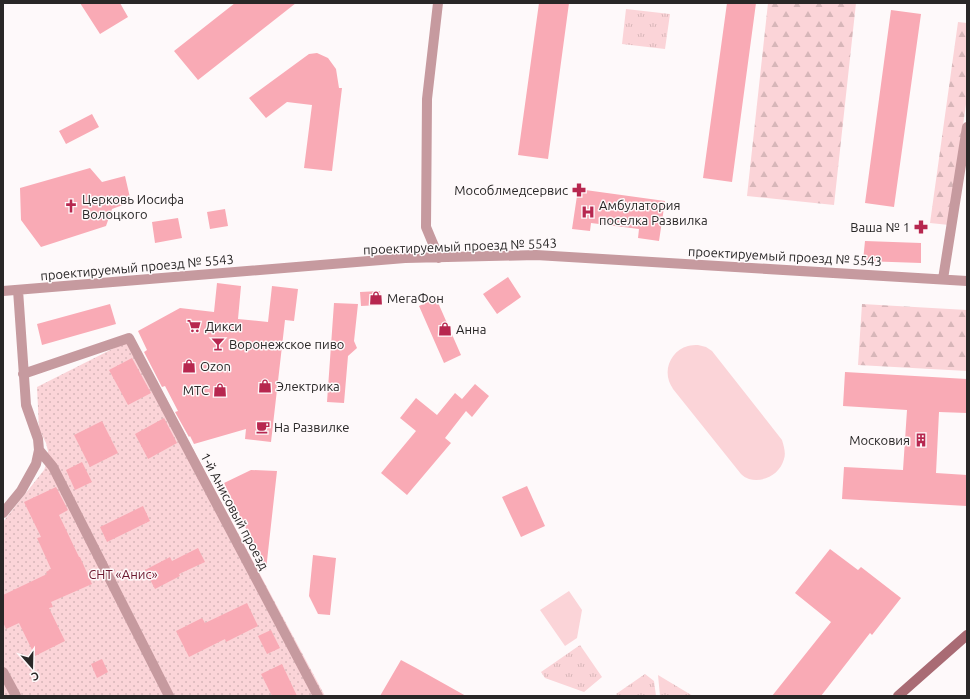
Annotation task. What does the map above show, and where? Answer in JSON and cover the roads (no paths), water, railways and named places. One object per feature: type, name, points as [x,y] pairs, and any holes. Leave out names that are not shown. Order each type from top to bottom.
[{"type":"street","points":[[438,3],[427,99],[426,227],[439,258]]},
{"type":"street","points":[[943,279],[967,127]]},
{"type":"street","name":"проектируемый проезд № 5543","points":[[3,291],[397,259],[536,255],[967,281]]},
{"type":"street","points":[[3,512],[21,491],[36,464],[39,450],[38,439],[26,405],[18,290]]},
{"type":"street","name":"1-й Анисовый проезд","points":[[23,374],[129,338],[318,696]]},
{"type":"street","points":[[39,450],[53,467],[169,696]]},
{"type":"street","points":[[898,696],[967,635]]},
{"type":"street","points":[[3,672],[16,696]]},
{"type":"place","name":"Мособлмедсервис","points":[[579,190]]},
{"type":"place","name":"Церковь Иосифа Волоцкого","points":[[71,206]]},
{"type":"place","name":"Амбулатория поселка Развилка","points":[[588,212]]},
{"type":"place","name":"Ваша № 1","points":[[921,227]]},
{"type":"place","name":"МегаФон","points":[[376,298]]},
{"type":"place","name":"Дикси","points":[[194,326]]},
{"type":"place","name":"Анна","points":[[445,329]]},
{"type":"place","name":"Воронежское пиво","points":[[218,344]]},
{"type":"place","name":"Ozon","points":[[189,366]]},
{"type":"place","name":"Электрика","points":[[265,386]]},
{"type":"place","name":"МТС","points":[[220,390]]},
{"type":"place","name":"На Развилке","points":[[263,427]]},
{"type":"place","name":"Московия","points":[[921,440]]},
{"type":"park label","name":"СНТ «Анис»","points":[[123,574]]}]
